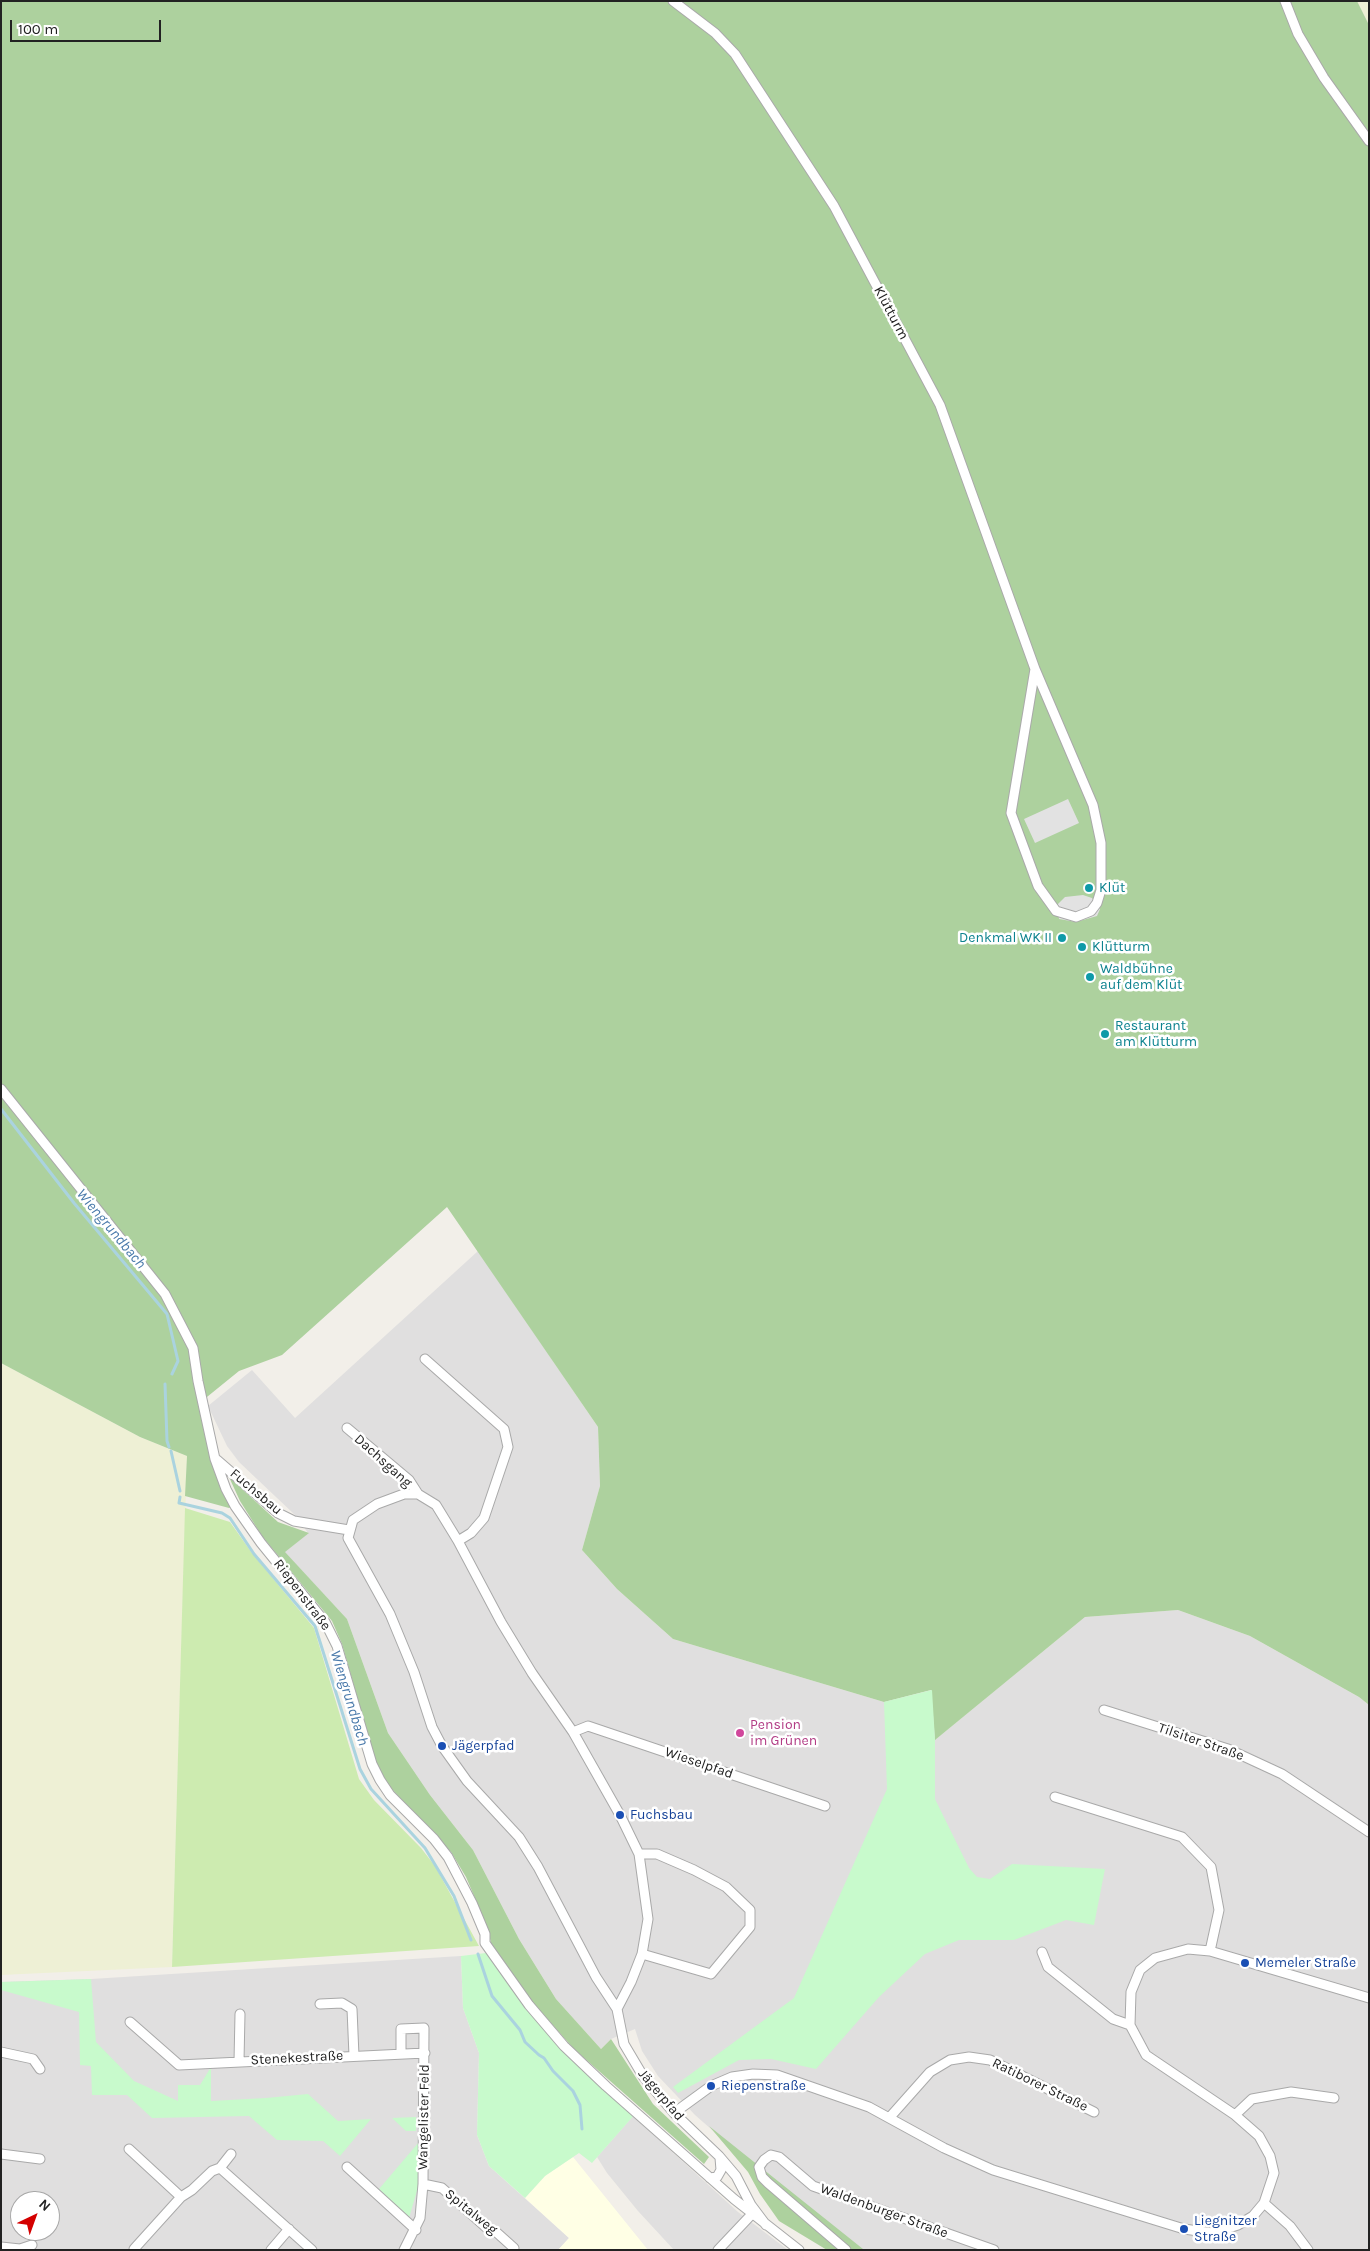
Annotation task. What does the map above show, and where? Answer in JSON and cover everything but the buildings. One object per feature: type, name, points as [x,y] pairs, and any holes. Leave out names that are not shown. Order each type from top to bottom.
[{"type":"street","name":"Klütturm","points":[[672,1],[715,33],[735,54],[834,206],[940,405],[1035,668],[1093,805],[1100,843],[1101,890],[1097,903],[1091,910],[1076,917],[1056,911],[1038,886],[1011,813],[1035,668]]},
{"type":"street","points":[[1285,1],[1298,34],[1324,78],[1369,141]]},
{"type":"street","name":"Riepenstraße","points":[[1,1089],[165,1294],[193,1348],[198,1381],[215,1459],[235,1506],[261,1543],[325,1622],[337,1646],[372,1764],[390,1795],[434,1839],[448,1857],[485,1934],[485,1943],[529,2005],[564,2046],[606,2086],[710,2178],[752,2214],[799,2250]]},
{"type":"street","points":[[426,1359],[504,1429],[508,1448],[484,1518],[471,1533],[458,1541]]},
{"type":"street","name":"Dachsgang","points":[[346,1428],[408,1480],[418,1494]]},
{"type":"street","name":"Fuchsbau","points":[[215,1459],[278,1514],[294,1521],[349,1530]]},
{"type":"street","points":[[349,1530],[354,1520],[360,1514],[377,1504],[404,1494],[418,1494],[436,1505],[458,1541],[501,1622],[532,1673],[573,1732],[620,1815],[639,1854],[648,1919],[642,1954],[631,1982],[617,2009]]},
{"type":"street","name":"Jägerpfad","points":[[349,1530],[348,1538],[351,1547],[390,1614],[414,1672],[432,1726],[442,1746],[467,1781],[519,1837],[538,1867],[596,1977],[617,2009],[624,2044],[643,2076],[674,2113],[719,2156],[736,2176],[751,2205],[766,2225]]},
{"type":"street","name":"Tilsiter Straße","points":[[1104,1710],[1228,1749],[1282,1774],[1369,1832]]},
{"type":"street","name":"Wieselpfad","points":[[573,1732],[588,1726],[825,1806]]},
{"type":"street","points":[[1055,1797],[1182,1837],[1188,1843],[1211,1867],[1219,1910],[1210,1952]]},
{"type":"street","points":[[639,1854],[657,1854],[726,1886],[750,1910],[750,1928],[711,1974],[642,1954]]},
{"type":"street","points":[[674,2113],[711,2086],[732,2077],[761,2074],[777,2075],[869,2107],[944,2148],[993,2170],[1184,2229],[1214,2233],[1238,2225],[1253,2216],[1264,2203],[1274,2173],[1270,2156],[1259,2136],[1236,2116],[1146,2055],[1130,2025],[1131,1992],[1140,1970],[1155,1958],[1188,1948],[1210,1952],[1369,1998]]},
{"type":"street","points":[[1042,1952],[1048,1967],[1113,2019],[1130,2025]]},
{"type":"street","name":"Stenekestraße","points":[[320,2004],[342,2003],[352,2009],[354,2056]]},
{"type":"street","name":"Stenekestraße","points":[[239,2061],[240,2014]]},
{"type":"street","name":"Stenekestraße","points":[[130,2022],[178,2065],[425,2053]]},
{"type":"street","name":"Wangelister Feld","points":[[401,2054],[401,2029],[424,2028],[423,2184],[420,2218],[416,2230],[404,2250]]},
{"type":"street","points":[[1,2052],[33,2059],[40,2069]]},
{"type":"street","name":"Ratiborer Straße","points":[[890,2117],[930,2072],[950,2060],[970,2056],[990,2060],[1094,2112]]},
{"type":"street","points":[[1236,2116],[1252,2099],[1290,2092],[1334,2098]]},
{"type":"street","points":[[128,2149],[181,2197]]},
{"type":"street","points":[[1,2154],[40,2159]]},
{"type":"street","points":[[134,2249],[181,2197],[192,2190],[212,2171],[220,2168],[231,2154]]},
{"type":"street","points":[[710,2178],[717,2176],[721,2170],[719,2156]]},
{"type":"street","name":"Waldenburger Straße","points":[[846,2250],[762,2177],[759,2167],[764,2160],[771,2156],[779,2157],[813,2186],[994,2250]]},
{"type":"street","points":[[347,2167],[416,2230]]},
{"type":"street","points":[[220,2168],[312,2250]]},
{"type":"street","name":"Spitalweg","points":[[423,2184],[442,2188],[489,2230],[494,2231],[514,2248]]},
{"type":"street","points":[[1264,2203],[1290,2226],[1308,2250]]},
{"type":"street","points":[[718,2250],[752,2214]]},
{"type":"street","points":[[271,2250],[289,2229]]},
{"type":"street","points":[[1,2247],[20,2249],[32,2245]]},
{"type":"shaded area","points":[[1357,1],[1369,1],[1369,25]]},
{"type":"shaded area","points":[[1068,799],[1079,823],[1035,843],[1024,819]]},
{"type":"shaded area","points":[[1083,895],[1092,898],[1100,909],[1097,916],[1076,922],[1059,919],[1057,905],[1065,897]]},
{"type":"shaded area","points":[[478,1251],[598,1427],[600,1486],[582,1550],[617,1589],[673,1639],[884,1702],[932,1690],[936,1739],[1085,1617],[1178,1610],[1250,1636],[1359,1697],[1369,1705],[1369,2250],[863,2250],[775,2185],[695,2115],[658,2076],[642,2051],[635,2029],[611,2039],[601,2049],[556,1999],[519,1939],[473,1850],[430,1795],[388,1733],[347,1619],[284,1552],[308,1533],[295,1515],[239,1462],[227,1446],[208,1406],[252,1370],[295,1418]]},
{"type":"shaded area","points":[[1,1363],[140,1437],[187,1456],[172,1967],[1,1975]]},
{"type":"shaded area","points":[[461,1956],[463,2008],[479,2053],[477,2135],[489,2166],[569,2238],[558,2250],[1,2250],[1,1982],[91,1979]]},
{"type":"shaded area","points":[[633,2116],[738,2212],[788,2250],[674,2250],[638,2211],[607,2173],[597,2157]]},
{"type":"shaded area","points":[[573,2157],[648,2250],[558,2250],[569,2238],[525,2198],[545,2176]]},
{"type":"green space","name":"Klüt","points":[[1,1],[1357,1],[1369,25],[1369,1705],[1359,1697],[1250,1636],[1178,1610],[1085,1617],[935,1740],[931,1690],[884,1702],[673,1639],[617,1589],[582,1550],[600,1486],[598,1427],[447,1207],[282,1355],[239,1371],[202,1401],[215,1459],[235,1506],[229,1508],[185,1496],[187,1456],[140,1437],[1,1363]]},
{"type":"green space","points":[[229,1477],[278,1522],[309,1533],[285,1552],[347,1619],[388,1733],[430,1795],[473,1850],[519,1939],[556,1999],[601,2049],[611,2039],[653,2104],[709,2157],[704,2164],[574,2049],[533,2003],[491,1943],[487,1926],[466,1877],[451,1852],[387,1784],[376,1763],[342,1644],[332,1621],[262,1536],[240,1501]]},
{"type":"green space","points":[[185,1508],[230,1522],[252,1553],[314,1628],[359,1779],[374,1800],[421,1848],[435,1866],[479,1946],[172,1967]]},
{"type":"green space","points":[[932,1690],[935,1740],[935,1799],[969,1868],[977,1877],[990,1879],[1012,1864],[1105,1869],[1094,1925],[1066,1920],[1014,1940],[959,1940],[925,1954],[879,1997],[816,2069],[771,2059],[739,2060],[678,2093],[673,2087],[794,1998],[887,1789],[884,1702]]},
{"type":"green space","points":[[486,1953],[529,2005],[636,2113],[592,2163],[579,2153],[545,2176],[525,2198],[489,2166],[477,2135],[479,2053],[463,2008],[461,1956]]},
{"type":"green space","points":[[91,1979],[96,2042],[134,2081],[178,2101],[178,2085],[200,2085],[211,2067],[211,2101],[308,2094],[338,2121],[371,2119],[340,2156],[323,2141],[277,2140],[249,2116],[152,2118],[127,2095],[92,2095],[91,2066],[80,2065],[79,2012],[1,1990],[1,1982]]},
{"type":"green space","points":[[416,2117],[416,2131],[406,2131],[392,2118]]},
{"type":"green space","points":[[709,2126],[863,2249],[827,2250],[779,2221],[760,2194],[748,2172]]},
{"type":"green space","points":[[419,2142],[419,2184],[409,2218],[379,2189]]},
{"type":"waterway","name":"Wiengrundbach","points":[[1,1109],[74,1203],[167,1314],[178,1361],[172,1374]]},
{"type":"waterway","name":"Wiengrundbach","points":[[165,1384],[167,1441],[169,1447]]},
{"type":"waterway","name":"Wiengrundbach","points":[[171,1451],[180,1491]]},
{"type":"waterway","name":"Wiengrundbach","points":[[180,1497],[179,1503],[222,1513],[230,1518],[254,1554],[315,1626],[360,1769],[371,1789],[425,1848],[454,1896],[471,1940]]},
{"type":"waterway","name":"Wiengrundbach","points":[[478,1954],[492,1996],[520,2030],[525,2042],[544,2058],[553,2071],[573,2091],[580,2105],[582,2129]]},
{"type":"place","name":"Klüt","points":[[1089,888]]},
{"type":"place","name":"Denkmal WK II","points":[[1062,938]]},
{"type":"place","name":"Klütturm","points":[[1082,947]]},
{"type":"place","name":"Waldbühne auf dem Klüt","points":[[1090,977]]},
{"type":"place","name":"Restaurant am Klütturm","points":[[1105,1034]]},
{"type":"place","name":"Pension im Grünen","points":[[740,1733]]},
{"type":"place","name":"Jägerpfad","points":[[442,1746]]},
{"type":"place","name":"Fuchsbau","points":[[620,1815]]},
{"type":"place","name":"Memeler Straße","points":[[1245,1963]]},
{"type":"place","name":"Riepenstraße","points":[[711,2086]]},
{"type":"place","name":"Liegnitzer Straße","points":[[1184,2229]]}]
